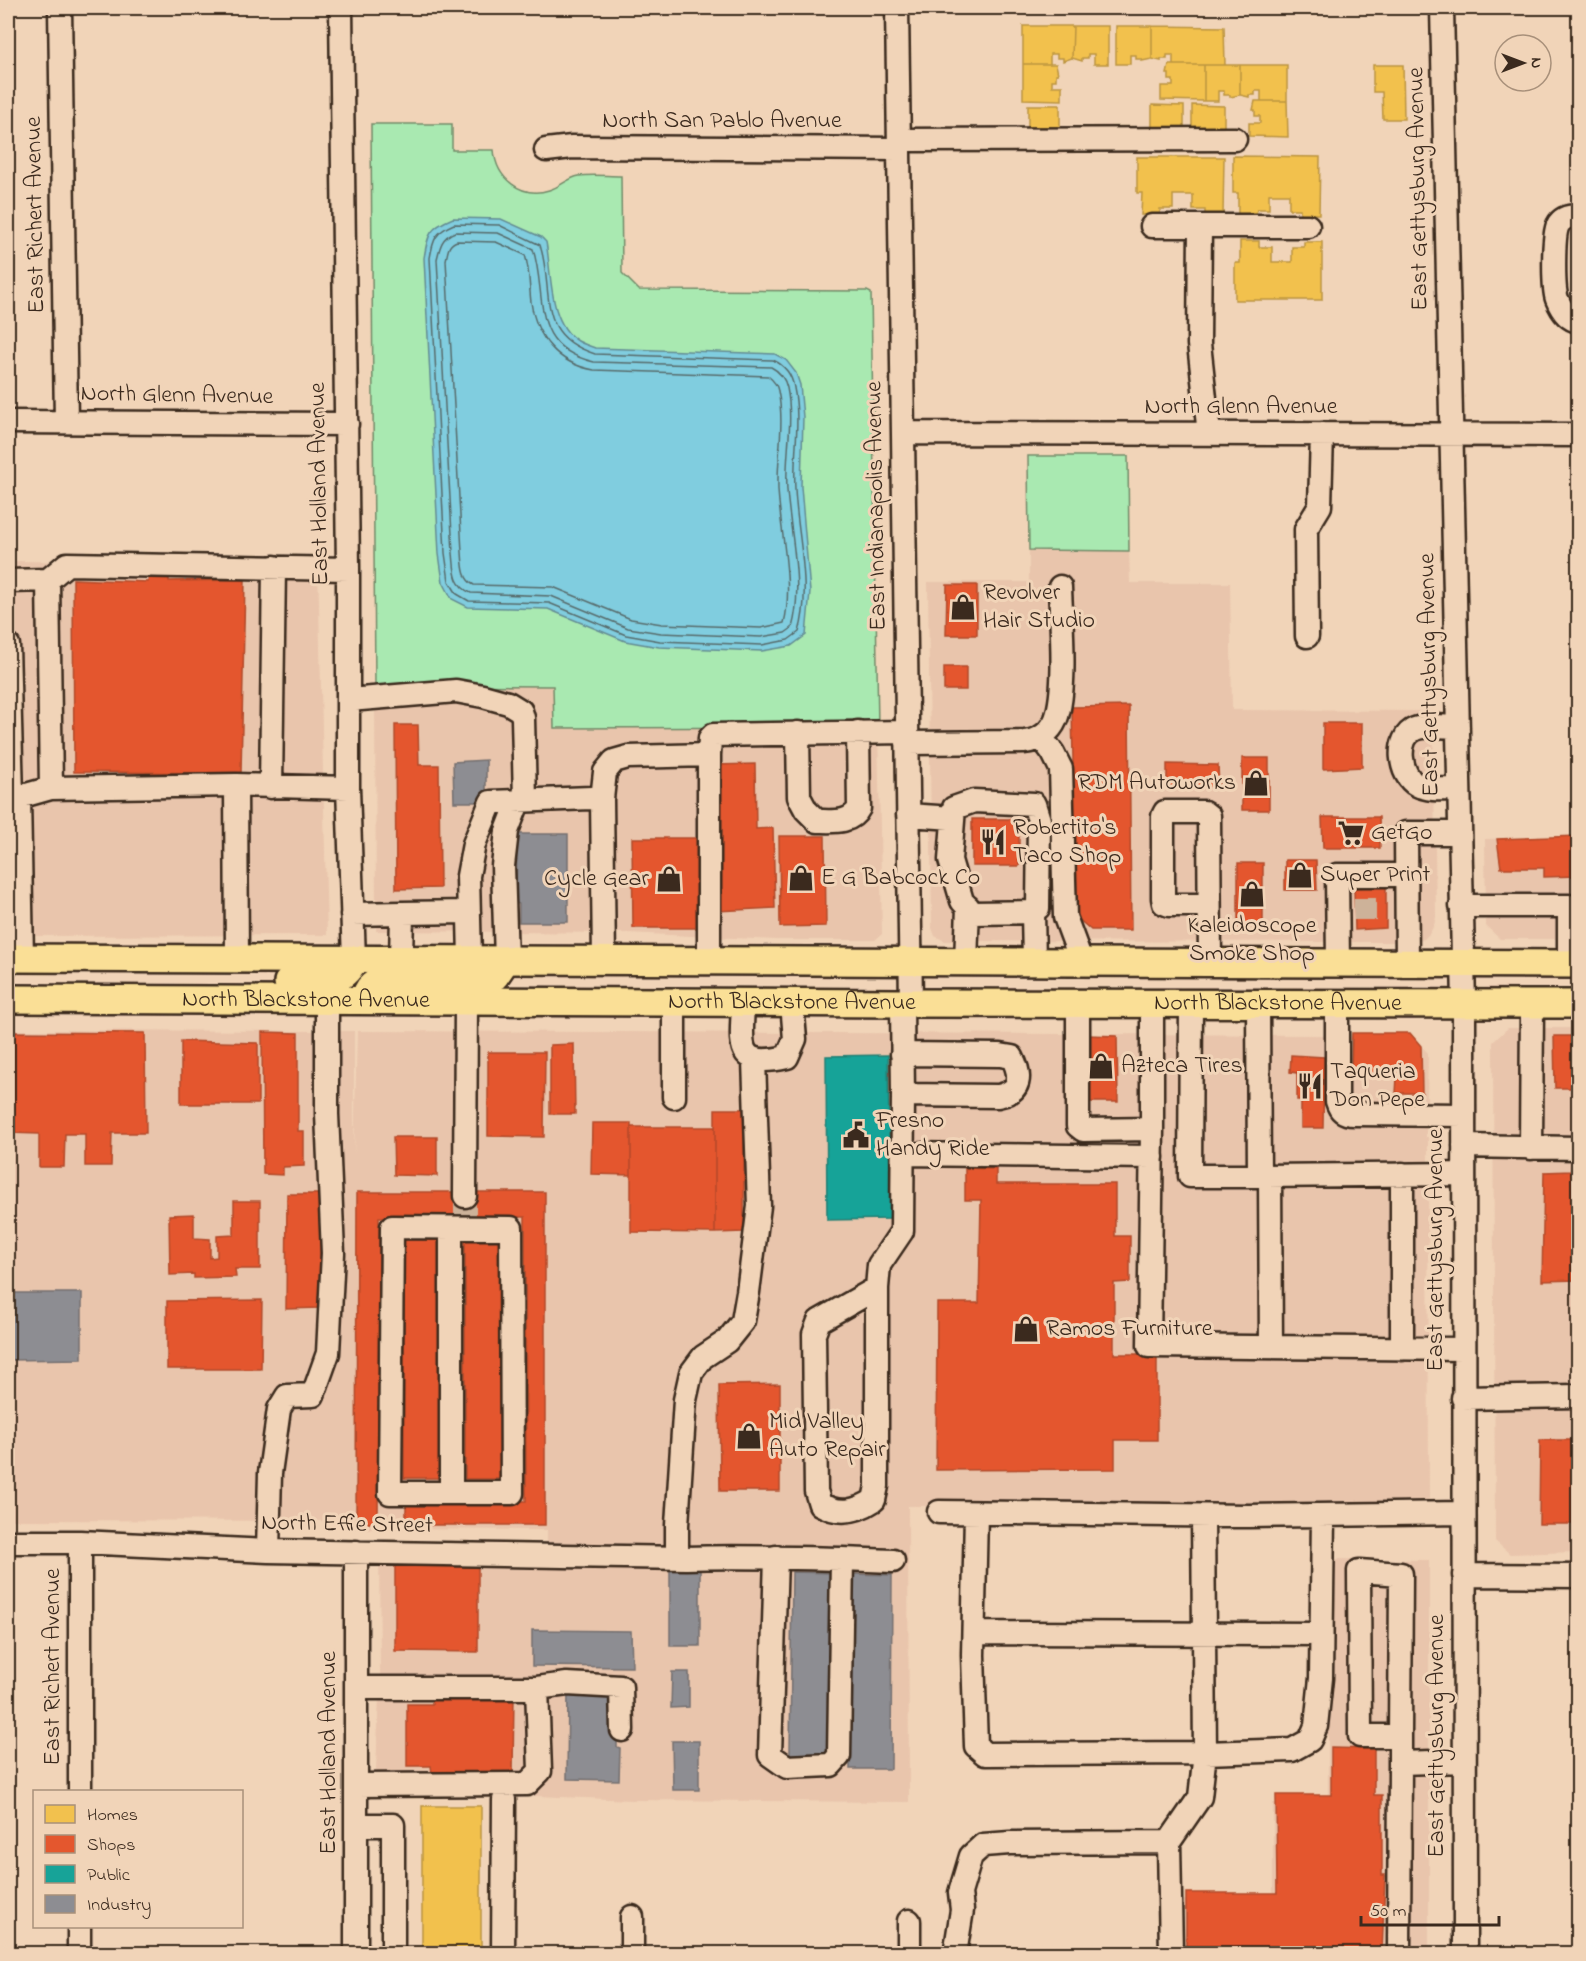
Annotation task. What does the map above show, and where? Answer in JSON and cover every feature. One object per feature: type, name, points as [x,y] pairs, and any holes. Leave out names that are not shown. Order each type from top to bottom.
[{"type":"main road","name":"North Blackstone Avenue","points":[[15,958],[1574,964]]},
{"type":"main road","points":[[208,1000],[225,987],[245,983],[334,980],[343,976],[354,960]]},
{"type":"main road","points":[[366,1000],[366,992],[373,984],[387,980],[481,981],[495,976],[506,960]]},
{"type":"main road","name":"North Blackstone Avenue","points":[[8,999],[1578,1004]]},
{"type":"street","name":"East Richert Avenue","points":[[60,8],[66,422]]},
{"type":"street","name":"East Holland Avenue","points":[[341,8],[347,424],[348,788],[354,960]]},
{"type":"street","name":"East Indianapolis Avenue","points":[[877,1288],[819,1321],[814,1334],[816,1491],[819,1504],[829,1509],[842,1511],[862,1508],[874,1500],[877,1486],[879,1265],[902,1231],[902,1054],[910,962],[897,8]]},
{"type":"street","name":"East Gettysburg Avenue","points":[[1442,8],[1464,1004],[1465,1953]]},
{"type":"street","name":"North San Pablo Avenue","points":[[546,150],[572,147],[899,145],[1235,139]]},
{"type":"street","points":[[1578,216],[1569,216],[1559,223],[1554,239],[1556,297],[1564,313],[1578,321]]},
{"type":"street","points":[[1152,226],[1308,226]]},
{"type":"street","points":[[1200,226],[1199,344],[1209,434]]},
{"type":"street","name":"North Glenn Avenue","points":[[8,422],[347,424]]},
{"type":"street","name":"North Glenn Avenue","points":[[903,433],[1578,435]]},
{"type":"street","points":[[1307,636],[1306,529],[1320,506],[1322,434]]},
{"type":"street","points":[[8,581],[48,580],[67,564],[348,569]]},
{"type":"street","points":[[271,787],[274,567]]},
{"type":"street","points":[[48,580],[51,788]]},
{"type":"street","points":[[709,961],[710,738],[713,735],[858,732],[907,737],[1036,741],[1047,733],[1055,720],[1060,703],[1062,681],[1060,587]]},
{"type":"street","points":[[48,642],[8,645],[12,797],[51,788],[236,786],[348,788]]},
{"type":"street","points":[[349,700],[456,691],[508,703],[521,711],[523,718],[522,800],[507,831],[503,866],[506,960]]},
{"type":"street","points":[[1458,727],[1424,727],[1409,732],[1404,739],[1402,761],[1409,779],[1416,785],[1427,788],[1459,789]]},
{"type":"street","points":[[798,733],[799,797],[806,810],[817,821],[832,821],[853,817],[859,808],[858,732]]},
{"type":"street","points":[[1041,737],[1061,769],[1065,917],[1082,963]]},
{"type":"street","points":[[604,961],[602,799],[605,772],[614,761],[628,757],[709,755]]},
{"type":"street","points":[[236,786],[237,959]]},
{"type":"street","points":[[15,958],[19,797]]},
{"type":"street","points":[[470,960],[468,876],[474,844],[491,802],[602,799]]},
{"type":"street","points":[[974,801],[1034,804],[1039,820],[1038,908],[1033,912],[973,913],[968,907],[962,901],[950,860],[954,808],[974,801]]},
{"type":"street","points":[[908,815],[953,818]]},
{"type":"street","points":[[1407,964],[1396,909],[1406,875],[1406,833],[1460,833]]},
{"type":"street","points":[[1338,964],[1346,909],[1337,875],[1406,875]]},
{"type":"street","points":[[1209,905],[1210,963]]},
{"type":"street","points":[[1461,906],[1569,906],[1574,964]]},
{"type":"street","points":[[966,962],[968,907]]},
{"type":"street","points":[[352,914],[469,912]]},
{"type":"street","points":[[1033,912],[1035,963]]},
{"type":"street","points":[[401,960],[402,913]]},
{"type":"street","points":[[268,1551],[270,1473],[279,1409],[287,1396],[313,1395],[328,1353],[333,1252],[327,1114],[327,1000]]},
{"type":"street","points":[[451,1493],[466,1001]]},
{"type":"street","points":[[674,1002],[674,1097]]},
{"type":"street","points":[[743,1003],[744,1050],[747,1056],[754,1060],[787,1057],[795,1039],[792,1003]]},
{"type":"street","points":[[1078,1004],[1078,1126],[1083,1130],[1152,1129]]},
{"type":"street","points":[[1152,1004],[1149,1346],[1464,1349]]},
{"type":"street","points":[[1190,1176],[1191,1004]]},
{"type":"street","points":[[1258,1004],[1271,1347]]},
{"type":"street","points":[[1531,1148],[1532,1004]]},
{"type":"street","points":[[1337,1005],[1337,1101],[1340,1109],[1346,1114],[1464,1115]]},
{"type":"street","points":[[902,1054],[1000,1055],[1012,1058],[1018,1069],[1018,1084],[1009,1094],[998,1096],[903,1095]]},
{"type":"street","points":[[682,1558],[677,1524],[685,1400],[691,1373],[703,1357],[727,1341],[743,1322],[748,1292],[759,1206],[754,1060]]},
{"type":"street","points":[[1464,1146],[1578,1148]]},
{"type":"street","points":[[903,1154],[1151,1167],[1190,1176],[1464,1174]]},
{"type":"street","points":[[1402,1174],[1402,1349]]},
{"type":"street","points":[[461,1217],[512,1228],[512,1493],[451,1493],[390,1493],[392,1227],[461,1217]]},
{"type":"street","points":[[1463,1398],[1578,1396]]},
{"type":"street","points":[[939,1512],[1203,1516],[1464,1513]]},
{"type":"street","points":[[976,1513],[974,1633],[976,1746],[985,1754],[1205,1753],[1292,1750],[1310,1740],[1316,1726],[1321,1678],[1323,1515]]},
{"type":"street","points":[[1171,1953],[1169,1842],[1200,1797],[1205,1753],[1203,1516]]},
{"type":"street","name":"North Effie Street","points":[[8,1542],[80,1542],[268,1551],[682,1558],[776,1557],[893,1561]]},
{"type":"street","name":"East Richert Avenue","points":[[80,1542],[80,1790]]},
{"type":"street","name":"East Holland Avenue","points":[[356,1552],[356,1953]]},
{"type":"street","points":[[776,1557],[770,1755],[787,1767],[831,1765],[839,1756],[842,1559]]},
{"type":"street","points":[[1399,1953],[1401,1574],[1359,1571],[1360,1736],[1400,1736]]},
{"type":"street","points":[[1464,1575],[1578,1576]]},
{"type":"street","points":[[974,1633],[1321,1634]]},
{"type":"street","points":[[356,1688],[537,1688],[567,1684],[621,1687],[622,1730]]},
{"type":"street","points":[[356,1785],[527,1784],[540,1771],[537,1688]]},
{"type":"street","points":[[1400,1763],[1464,1761]]},
{"type":"street","points":[[503,1953],[504,1800]]},
{"type":"street","points":[[356,1825],[393,1825],[393,1953]]},
{"type":"street","points":[[955,1953],[962,1910],[960,1893],[971,1856],[983,1845],[1169,1842]]},
{"type":"street","points":[[356,1874],[393,1873]]},
{"type":"street","points":[[355,1914],[393,1914]]},
{"type":"street","points":[[632,1917],[632,1953]]},
{"type":"street","points":[[909,1921],[909,1953]]},
{"type":"street","points":[[80,1928],[80,1953]]},
{"type":"shaded area","points":[[1029,550],[1129,551],[1130,583],[1230,583],[1232,710],[1433,711],[1436,917],[1430,933],[1424,939],[1416,942],[945,941],[935,936],[932,928],[928,582],[1029,582]]},
{"type":"shaded area","points":[[8,561],[318,564],[327,935],[8,936]]},
{"type":"shaded area","points":[[375,685],[554,686],[555,728],[878,727],[882,934],[875,940],[777,940],[627,933],[376,931]]},
{"type":"shaded area","points":[[1578,836],[1578,939],[1500,939],[1486,926],[1485,839]]},
{"type":"shaded area","points":[[1508,1028],[1578,1028],[1578,1552],[1510,1554],[1495,1541],[1493,1042]]},
{"type":"shaded area","points":[[8,1030],[354,1031],[354,1155],[357,1031],[1323,1035],[1327,1038],[1350,1039],[1351,1035],[1411,1035],[1428,1053],[1426,1137],[1428,1137],[1429,1508],[908,1506],[909,1802],[632,1800],[491,1794],[375,1794],[380,1673],[379,1547],[547,1547],[547,1530],[354,1529],[354,1521],[8,1520]]},
{"type":"shaded area","points":[[1328,1559],[1429,1560],[1429,1953],[1184,1953],[1184,1900],[1273,1901],[1273,1803],[1328,1803]]},
{"type":"green space","points":[[371,124],[452,124],[452,150],[494,150],[496,160],[505,177],[520,189],[529,191],[549,190],[579,176],[621,176],[622,273],[639,290],[867,291],[871,293],[878,727],[554,728],[553,686],[375,685]]},
{"type":"green space","points":[[1028,456],[1128,456],[1129,551],[1029,550]]},
{"type":"water","points":[[453,218],[501,219],[541,237],[546,242],[556,310],[568,333],[582,343],[595,348],[775,354],[786,360],[796,373],[800,385],[803,417],[801,487],[810,592],[806,635],[791,646],[762,651],[659,647],[625,641],[548,609],[468,607],[452,599],[443,582],[439,554],[424,258],[431,233],[439,225]]},
{"type":"building: Homes","points":[[1023,26],[1073,26],[1072,58],[1063,61],[1063,58],[1057,58],[1057,54],[1050,54],[1050,64],[1023,64]]},
{"type":"building: Homes","points":[[1073,26],[1108,26],[1108,64],[1094,64],[1094,54],[1088,54],[1088,58],[1082,58],[1082,61],[1072,58]]},
{"type":"building: Homes","points":[[1116,26],[1152,26],[1152,59],[1142,61],[1142,59],[1136,59],[1136,55],[1130,55],[1130,64],[1116,64]]},
{"type":"building: Homes","points":[[1152,26],[1224,27],[1225,65],[1173,65],[1173,55],[1167,55],[1167,59],[1161,59],[1161,61],[1152,59]]},
{"type":"building: Homes","points":[[1023,64],[1056,64],[1058,74],[1056,74],[1056,80],[1052,80],[1052,86],[1062,86],[1062,100],[1023,99]]},
{"type":"building: Homes","points":[[1169,65],[1204,65],[1204,101],[1161,100],[1161,86],[1173,86],[1173,80],[1169,80],[1169,74],[1167,74]]},
{"type":"building: Homes","points":[[1204,65],[1240,65],[1240,95],[1230,97],[1230,95],[1224,95],[1224,91],[1218,91],[1218,101],[1204,101]]},
{"type":"building: Homes","points":[[1240,65],[1287,65],[1287,101],[1261,101],[1261,91],[1255,91],[1255,95],[1249,95],[1249,97],[1240,95]]},
{"type":"building: Homes","points":[[1373,65],[1403,65],[1404,119],[1383,119],[1382,92],[1373,92]]},
{"type":"building: Homes","points":[[1255,101],[1287,101],[1288,137],[1249,136],[1249,123],[1260,123],[1260,116],[1255,116],[1255,110],[1253,110]]},
{"type":"building: Homes","points":[[1028,105],[1060,105],[1060,129],[1028,129]]},
{"type":"building: Homes","points":[[1152,105],[1184,106],[1184,130],[1152,129]]},
{"type":"building: Homes","points":[[1192,105],[1224,106],[1224,130],[1192,130]]},
{"type":"building: Homes","points":[[1233,156],[1320,157],[1319,214],[1300,214],[1300,209],[1289,209],[1289,194],[1269,194],[1269,209],[1257,209],[1256,214],[1238,214],[1238,193],[1233,193]]},
{"type":"building: Homes","points":[[1137,157],[1224,157],[1223,215],[1205,215],[1205,210],[1193,210],[1193,195],[1173,195],[1173,209],[1160,209],[1160,215],[1141,215],[1142,193],[1137,193]]},
{"type":"building: Homes","points":[[1240,241],[1259,241],[1259,247],[1272,247],[1272,262],[1292,262],[1292,247],[1304,247],[1304,242],[1322,242],[1322,300],[1235,300],[1235,263],[1240,263]]},
{"type":"building: Homes","points":[[422,1806],[481,1806],[481,1954],[422,1954]]},
{"type":"building: Shops","points":[[150,562],[169,562],[169,581],[245,580],[241,773],[74,772],[73,579],[148,582]]},
{"type":"building: Shops","points":[[947,585],[977,585],[977,635],[946,635]]},
{"type":"building: Shops","points":[[944,667],[966,667],[966,690],[944,690]]},
{"type":"building: Shops","points":[[1129,706],[1131,930],[1091,930],[1076,917],[1072,707]]},
{"type":"building: Shops","points":[[1323,723],[1362,723],[1362,767],[1323,769]]},
{"type":"building: Shops","points":[[395,725],[418,725],[419,765],[439,765],[440,888],[396,889]]},
{"type":"building: Shops","points":[[1242,758],[1269,758],[1269,810],[1242,810]]},
{"type":"building: Shops","points":[[755,764],[756,829],[773,828],[775,908],[717,911],[715,765]]},
{"type":"building: Shops","points":[[1167,764],[1218,765],[1219,788],[1167,787]]},
{"type":"building: Shops","points":[[1322,817],[1379,817],[1380,848],[1323,848]]},
{"type":"building: Shops","points":[[972,819],[1019,819],[1019,866],[972,866]]},
{"type":"building: Shops","points":[[779,836],[825,836],[826,926],[780,927]]},
{"type":"building: Shops","points":[[1578,836],[1578,876],[1544,877],[1544,868],[1501,868],[1497,839]]},
{"type":"building: Shops","points":[[632,838],[701,838],[702,928],[633,928]]},
{"type":"building: Shops","points":[[1285,860],[1316,860],[1317,890],[1285,890]]},
{"type":"building: Shops","points":[[1238,863],[1263,863],[1263,926],[1238,927]]},
{"type":"building: Shops","points":[[1386,886],[1386,928],[1355,930],[1354,888]]},
{"type":"building: Shops","points":[[8,1032],[145,1033],[146,1133],[112,1133],[111,1166],[85,1166],[85,1134],[65,1134],[64,1167],[39,1167],[39,1134],[8,1133]]},
{"type":"building: Shops","points":[[262,1032],[298,1033],[298,1131],[304,1131],[304,1166],[283,1167],[283,1175],[263,1174]]},
{"type":"building: Shops","points":[[1352,1033],[1410,1033],[1421,1046],[1422,1093],[1396,1093],[1397,1077],[1351,1077]]},
{"type":"building: Shops","points":[[1085,1035],[1117,1036],[1118,1102],[1085,1102]]},
{"type":"building: Shops","points":[[1554,1036],[1578,1036],[1578,1088],[1555,1088]]},
{"type":"building: Shops","points":[[181,1041],[258,1043],[258,1104],[181,1104]]},
{"type":"building: Shops","points":[[574,1044],[575,1114],[550,1114],[550,1045]]},
{"type":"building: Shops","points":[[488,1052],[545,1052],[544,1137],[488,1136]]},
{"type":"building: Shops","name":"Taqueria Don Pepe","points":[[1291,1055],[1324,1057],[1323,1128],[1301,1128],[1301,1100],[1297,1100],[1297,1073],[1290,1072]]},
{"type":"building: Shops","points":[[715,1109],[744,1109],[744,1232],[715,1233]]},
{"type":"building: Shops","points":[[592,1123],[631,1123],[631,1175],[591,1174]]},
{"type":"building: Shops","points":[[631,1127],[715,1127],[715,1233],[631,1232]]},
{"type":"building: Shops","points":[[393,1137],[437,1137],[437,1176],[394,1175]]},
{"type":"building: Shops","points":[[1572,1158],[1578,1158],[1578,1280],[1542,1281],[1544,1172],[1571,1171]]},
{"type":"building: Shops","name":"Ramos Furniture","points":[[965,1168],[996,1169],[996,1184],[1115,1184],[1115,1236],[1130,1236],[1130,1282],[1114,1283],[1114,1354],[1157,1354],[1157,1440],[1115,1440],[1115,1469],[936,1470],[937,1303],[979,1303],[981,1200],[965,1200]]},
{"type":"building: Shops","points":[[357,1192],[545,1192],[545,1525],[406,1525],[406,1501],[526,1501],[525,1217],[379,1217],[378,1523],[356,1523]]},
{"type":"building: Shops","points":[[287,1194],[320,1194],[320,1308],[286,1309]]},
{"type":"building: Shops","points":[[234,1201],[260,1201],[260,1269],[235,1269],[236,1277],[194,1278],[194,1274],[170,1275],[169,1215],[194,1214],[194,1238],[210,1239],[210,1258],[217,1257],[217,1236],[234,1235]]},
{"type":"building: Shops","points":[[404,1240],[439,1240],[439,1478],[404,1478]]},
{"type":"building: Shops","points":[[465,1240],[499,1240],[500,1479],[465,1479]]},
{"type":"building: Shops","points":[[262,1300],[261,1369],[167,1369],[167,1301]]},
{"type":"building: Shops","points":[[780,1384],[780,1491],[720,1491],[719,1385]]},
{"type":"building: Shops","points":[[1540,1440],[1578,1440],[1578,1524],[1539,1524]]},
{"type":"building: Shops","points":[[395,1564],[478,1564],[478,1652],[395,1651]]},
{"type":"building: Shops","points":[[514,1694],[513,1773],[432,1773],[431,1766],[407,1766],[407,1704],[432,1704],[432,1695]]},
{"type":"building: Shops","points":[[1331,1748],[1374,1749],[1374,1795],[1382,1795],[1382,1875],[1385,1875],[1382,1954],[1186,1954],[1186,1893],[1277,1893],[1276,1795],[1331,1795]]},
{"type":"building: Public","points":[[888,1055],[890,1219],[827,1220],[826,1056]]},
{"type":"building: Industry","points":[[486,760],[486,802],[454,802],[453,762]]},
{"type":"building: Industry","points":[[517,834],[568,834],[568,922],[519,922],[519,904],[516,903]]},
{"type":"building: Industry","points":[[8,1293],[82,1293],[82,1359],[8,1360]]},
{"type":"building: Industry","points":[[670,1568],[700,1568],[700,1646],[670,1646]]},
{"type":"building: Industry","points":[[792,1572],[832,1573],[832,1753],[790,1754]]},
{"type":"building: Industry","points":[[851,1574],[892,1575],[891,1769],[850,1769]]},
{"type":"building: Industry","points":[[532,1630],[631,1631],[632,1667],[532,1666]]},
{"type":"building: Industry","points":[[672,1672],[689,1672],[689,1707],[671,1708]]},
{"type":"building: Industry","points":[[568,1691],[617,1696],[619,1780],[567,1779]]},
{"type":"building: Industry","points":[[672,1741],[699,1741],[699,1790],[673,1790]]},
{"type":"tunnel","points":[[1354,909],[1386,909]]},
{"type":"tunnel","points":[[465,1196],[465,1218]]},
{"type":"place","name":"Revolver Hair Studio","points":[[963,607]]},
{"type":"place","name":"RDM Autoworks","points":[[1256,783]]},
{"type":"place","name":"GetGo","points":[[1351,833]]},
{"type":"place","name":"Robertito's Taco Shop","points":[[993,842]]},
{"type":"place","name":"Super Print","points":[[1300,875]]},
{"type":"place","name":"E G Babcock Co","points":[[801,878]]},
{"type":"place","name":"Cycle Gear","points":[[669,879]]},
{"type":"place","name":"Kaleidoscope Smoke Shop","points":[[1252,894]]},
{"type":"place","name":"Azteca Tires","points":[[1101,1066]]},
{"type":"place","name":"Taqueria Don Pepe","points":[[1310,1086]]},
{"type":"place","name":"Fresno Handy Ride","points":[[856,1135]]},
{"type":"place","name":"Ramos Furniture","points":[[1026,1329]]},
{"type":"place","name":"Mid Valley Auto Repair","points":[[749,1436]]}]
